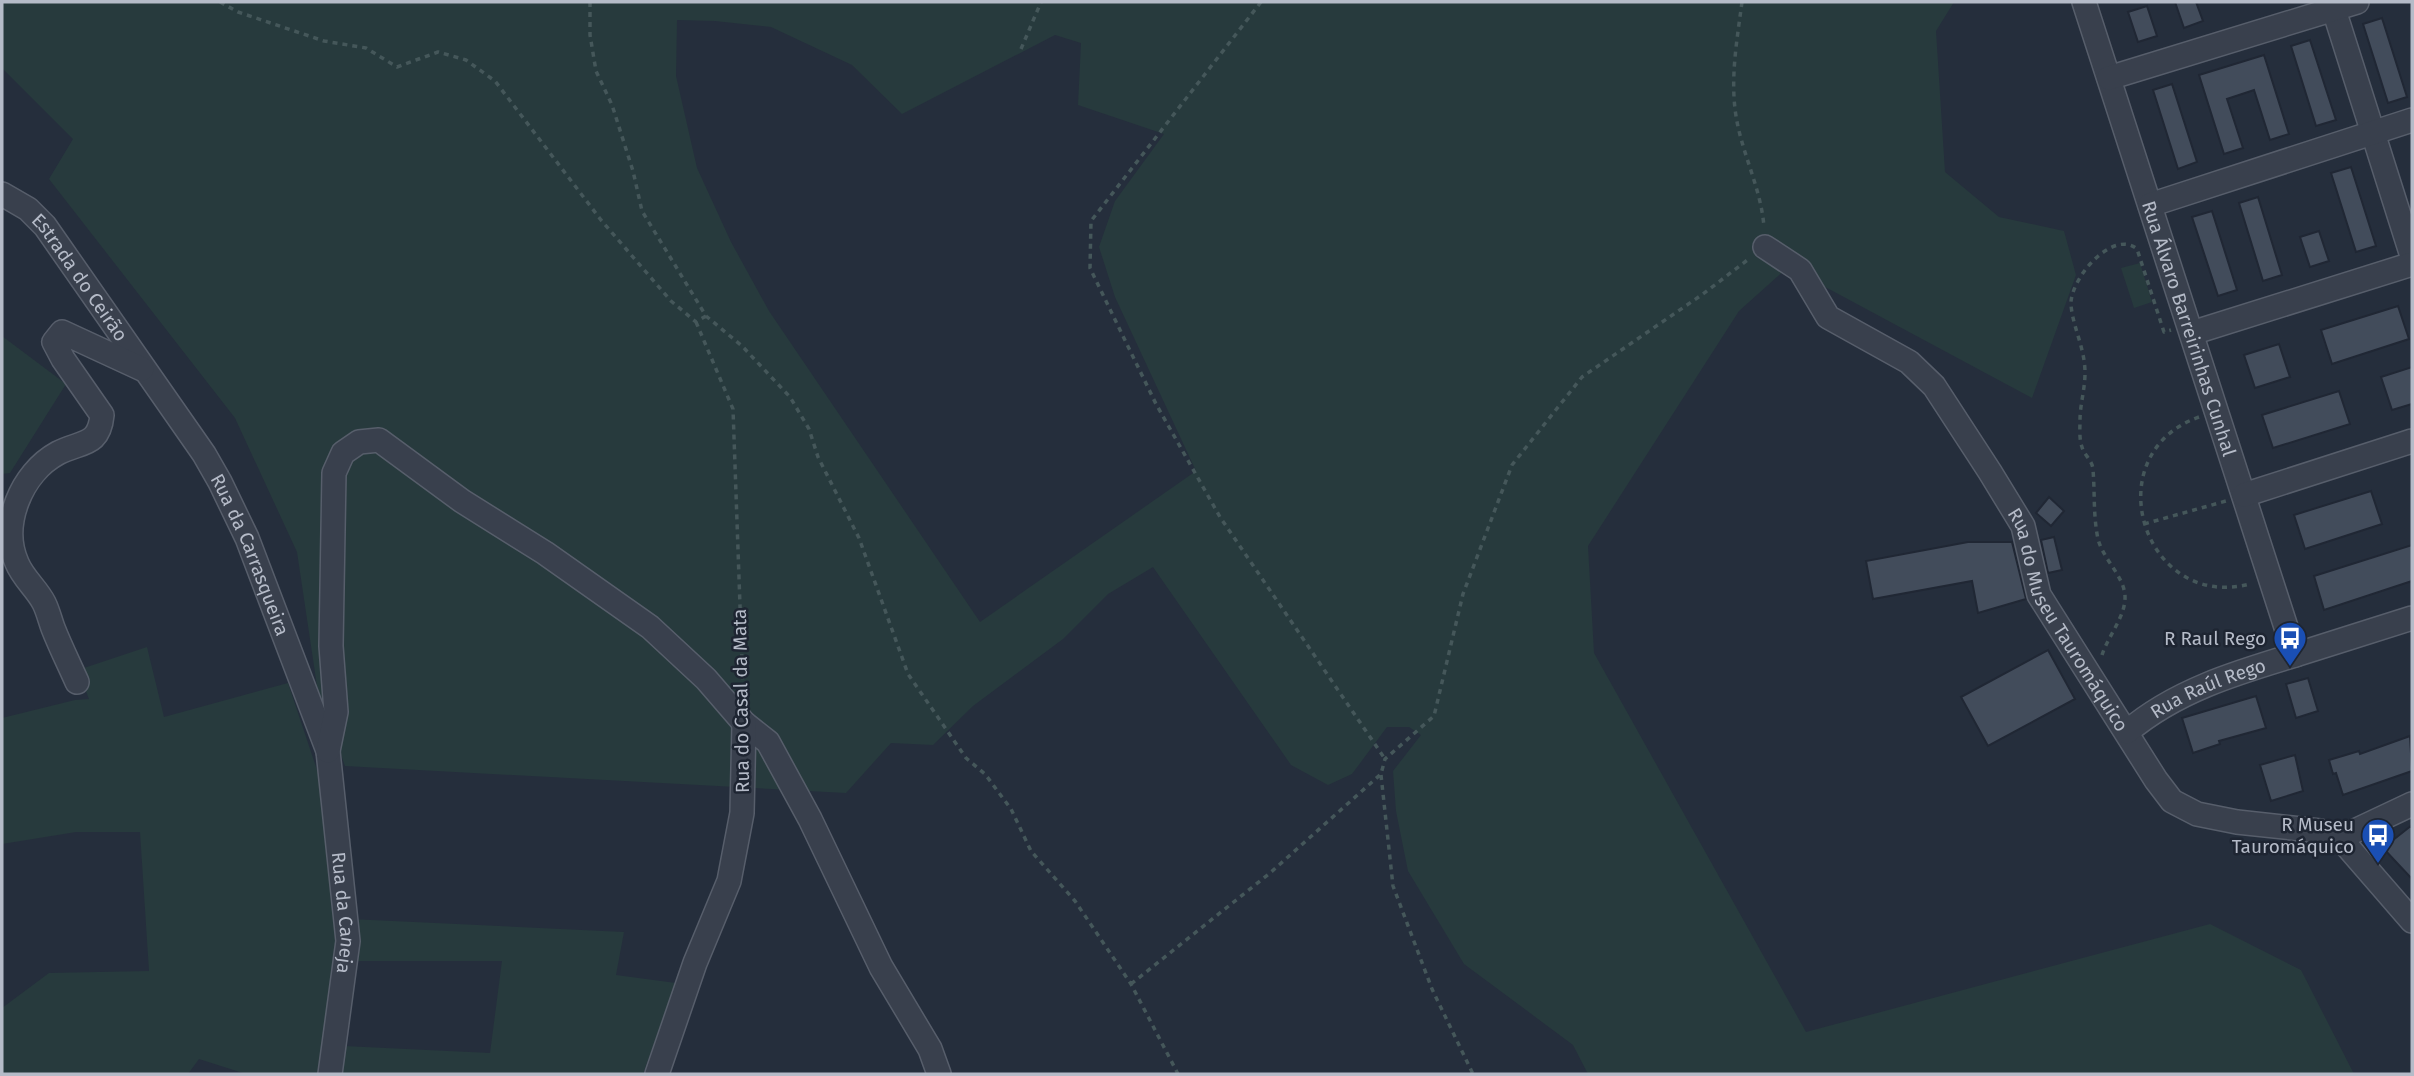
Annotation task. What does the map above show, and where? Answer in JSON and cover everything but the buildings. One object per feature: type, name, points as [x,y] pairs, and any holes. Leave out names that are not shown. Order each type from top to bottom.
[{"type":"street","name":"Rua Álvaro Barreirinhas Cunhal","points":[[2084,2],[2295,655]]},
{"type":"street","points":[[2109,78],[2357,2]]},
{"type":"street","points":[[2334,10],[2412,256]]},
{"type":"street","points":[[2150,205],[2412,120]]},
{"type":"street","name":"Estrada do Ceirão","points":[[2,194],[28,209],[46,226],[145,371]]},
{"type":"street","name":"Rua do Museu Tauromáquico","points":[[1765,247],[1800,270],[1828,317],[1909,362],[1934,386],[2023,526],[2039,595],[2172,802],[2197,814],[2237,822],[2320,831],[2340,838]]},
{"type":"street","points":[[2190,328],[2412,264]]},
{"type":"street","points":[[77,682],[44,604],[17,565],[11,547],[10,524],[19,496],[42,464],[59,453],[91,441],[101,430],[102,415],[54,342],[62,332],[145,371]]},
{"type":"street","name":"Rua da Carrasqueira","points":[[145,371],[204,454],[247,538],[328,751]]},
{"type":"street","points":[[328,751],[336,712],[331,646],[334,473],[343,453],[359,442],[379,440],[462,501],[545,553],[650,627],[706,679],[744,723],[768,743],[810,819],[881,967],[930,1049],[939,1074]]},
{"type":"street","points":[[2245,495],[2412,441]]},
{"type":"street","name":"Rua Raúl Rego","points":[[2127,732],[2176,698],[2239,671],[2412,618]]},
{"type":"street","name":"Rua do Casal da Mata","points":[[657,1074],[695,963],[729,881],[742,813],[744,723]]},
{"type":"street","name":"Rua da Caneja","points":[[328,751],[348,941],[330,1074]]},
{"type":"street","points":[[2412,804],[2340,838],[2412,920]]},
{"type":"path","points":[[220,2],[238,12],[324,41],[366,48],[397,66],[438,52],[466,60],[495,81],[601,220],[671,300],[696,322],[706,316]]},
{"type":"path","points":[[590,2],[590,35],[596,71],[612,105],[633,171],[642,211],[706,316],[742,346],[790,397],[809,429],[818,457],[859,538],[908,674],[967,758],[985,774],[1011,808],[1031,851],[1075,901],[1131,984],[1178,1074]]},
{"type":"path","points":[[1021,48],[1041,2]]},
{"type":"path","points":[[1261,2],[1091,221],[1090,268],[1156,404],[1220,517],[1385,759]]},
{"type":"path","points":[[1473,1074],[1432,989],[1393,886],[1381,774],[1385,759],[1434,716],[1463,594],[1512,464],[1582,377],[1703,294],[1765,247],[1762,208],[1736,116],[1733,67],[1742,2]]},
{"type":"path","points":[[2094,680],[2104,650],[2124,608],[2125,597],[2123,586],[2106,560],[2099,542],[2094,517],[2093,467],[2082,447],[2080,418],[2085,375],[2083,351],[2071,304],[2077,283],[2089,265],[2104,251],[2123,244],[2133,245],[2137,249],[2164,332],[2190,328]]},
{"type":"path","name":"Rua do Casal da Mata","points":[[696,322],[733,409],[744,723]]},
{"type":"path","points":[[2217,412],[2190,420],[2177,428],[2155,450],[2147,464],[2140,494],[2144,524],[2149,539],[2163,558],[2181,574],[2195,581],[2226,587],[2242,586],[2271,578]]},
{"type":"path","points":[[2144,524],[2245,495]]},
{"type":"path","points":[[1131,984],[1270,873],[1381,774]]},
{"type":"shaded area","points":[[2,2],[1954,2],[1936,31],[1945,172],[1999,217],[2064,231],[2076,275],[2032,398],[1788,267],[1739,311],[1588,546],[1594,653],[1806,1032],[2210,924],[2301,970],[2354,1074],[1588,1074],[1573,1045],[1464,964],[1408,871],[1396,811],[1393,771],[1421,735],[1409,727],[1387,727],[1352,774],[1328,785],[1291,765],[1153,567],[1108,594],[1063,639],[973,706],[933,745],[891,743],[846,793],[345,766],[317,686],[297,552],[235,418],[49,179],[73,139],[2,68]],"holes":[[[677,20],[771,27],[852,65],[902,114],[1055,35],[1081,43],[1078,105],[1164,134],[1115,201],[1099,247],[1115,297],[1196,471],[980,622],[769,311],[731,242],[697,168],[676,76]]]},
{"type":"shaded area","points":[[2140,263],[2152,302],[2134,308],[2121,268]]},
{"type":"shaded area","points":[[2,336],[66,384],[10,473],[2,474]]},
{"type":"shaded area","points":[[147,647],[164,717],[288,683],[320,779],[327,863],[337,914],[337,957],[320,1074],[246,1074],[199,1059],[188,1074],[2,1074],[2,1008],[49,973],[149,971],[140,832],[76,832],[2,844],[2,718],[89,699],[78,670]]},
{"type":"shaded area","points":[[350,919],[624,932],[616,975],[676,983],[643,1074],[336,1074],[344,1046],[490,1053],[502,961],[353,961]]},
{"type":"place","name":"R Raul Rego","points":[[2290,668]]},
{"type":"place","name":"R Museu Tauromáquico","points":[[2378,865]]}]
